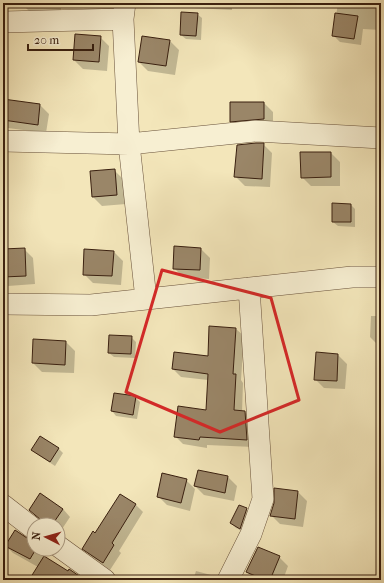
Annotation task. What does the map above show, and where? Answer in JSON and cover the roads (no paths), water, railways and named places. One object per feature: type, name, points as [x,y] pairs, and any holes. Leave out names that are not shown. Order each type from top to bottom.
[{"type":"street","points":[[3,22],[124,11],[129,144],[146,299]]},
{"type":"street","points":[[3,141],[129,144],[256,131],[381,138]]},
{"type":"street","points":[[3,304],[91,305],[352,277],[381,277]]},
{"type":"street","points":[[228,580],[251,534],[263,499],[249,288]]},
{"type":"street","points":[[3,506],[26,522]]},
{"type":"street","points":[[66,552],[105,580]]}]
